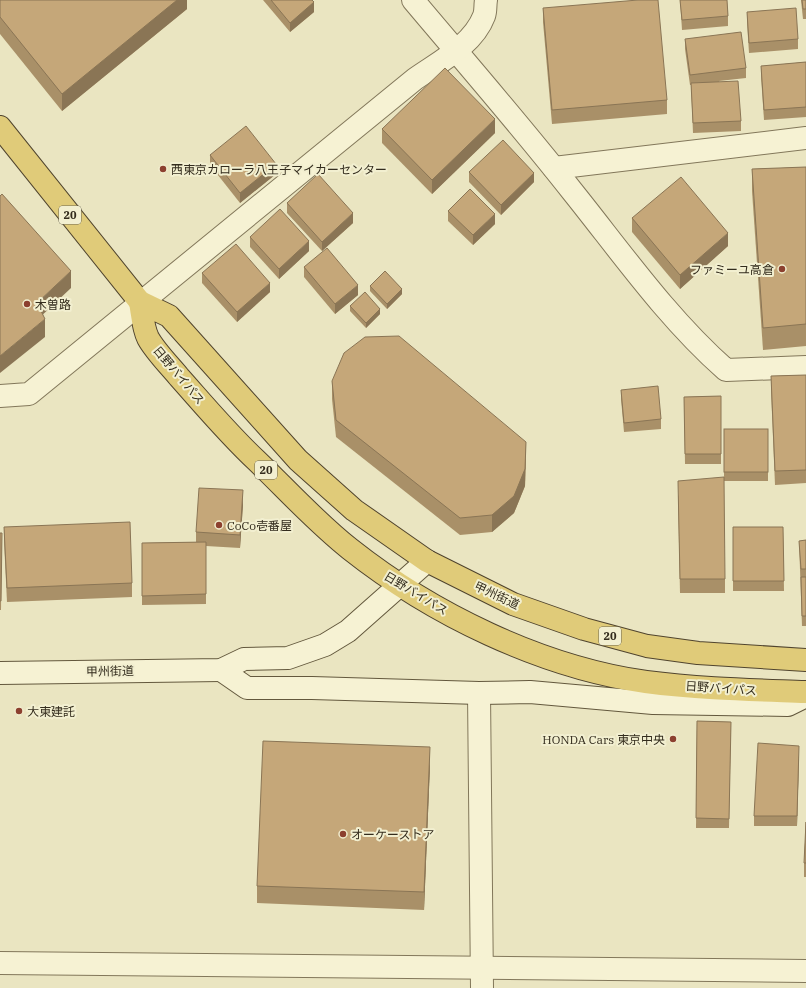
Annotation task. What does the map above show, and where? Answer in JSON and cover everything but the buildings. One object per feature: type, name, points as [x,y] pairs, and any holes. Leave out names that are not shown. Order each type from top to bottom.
[{"type":"highway","name":"日野バイパス","points":[[0,127],[140,302],[169,316],[304,465],[354,510],[427,561]]},
{"type":"highway","name":"日野バイパス","points":[[140,302],[148,338],[170,366],[243,448],[348,548],[400,586],[447,613],[496,636],[539,654],[580,667],[645,682],[721,689],[806,692]]},
{"type":"highway","name":"甲州街道","points":[[427,561],[514,604],[584,629],[647,646],[698,653],[806,660]]},
{"type":"street","points":[[413,0],[554,168],[645,283],[700,347],[726,370],[806,367]]},
{"type":"street","points":[[0,396],[29,394],[415,79],[470,38],[484,15],[486,0]]},
{"type":"street","points":[[554,168],[806,138]]},
{"type":"street","name":"甲州街道","points":[[0,673],[221,670],[244,659],[288,658],[325,645],[348,631],[427,561]]},
{"type":"street","points":[[221,670],[247,688],[312,688],[479,693],[530,692],[653,703],[788,705],[806,696]]},
{"type":"street","points":[[479,693],[482,977]]},
{"type":"street","points":[[0,963],[482,977],[806,971]]},
{"type":"place","name":"西東京カローラ八王子マイカーセンター","points":[[163,169]]},
{"type":"place","name":"ファミーユ高倉","points":[[782,269]]},
{"type":"place","name":"木曽路","points":[[27,304]]},
{"type":"place","name":"CoCo壱番屋","points":[[219,525]]},
{"type":"place","name":"大東建託","points":[[19,711]]},
{"type":"place","name":"HONDA Cars 東京中央","points":[[673,739]]},
{"type":"place","name":"オーケーストア","points":[[343,834]]}]
